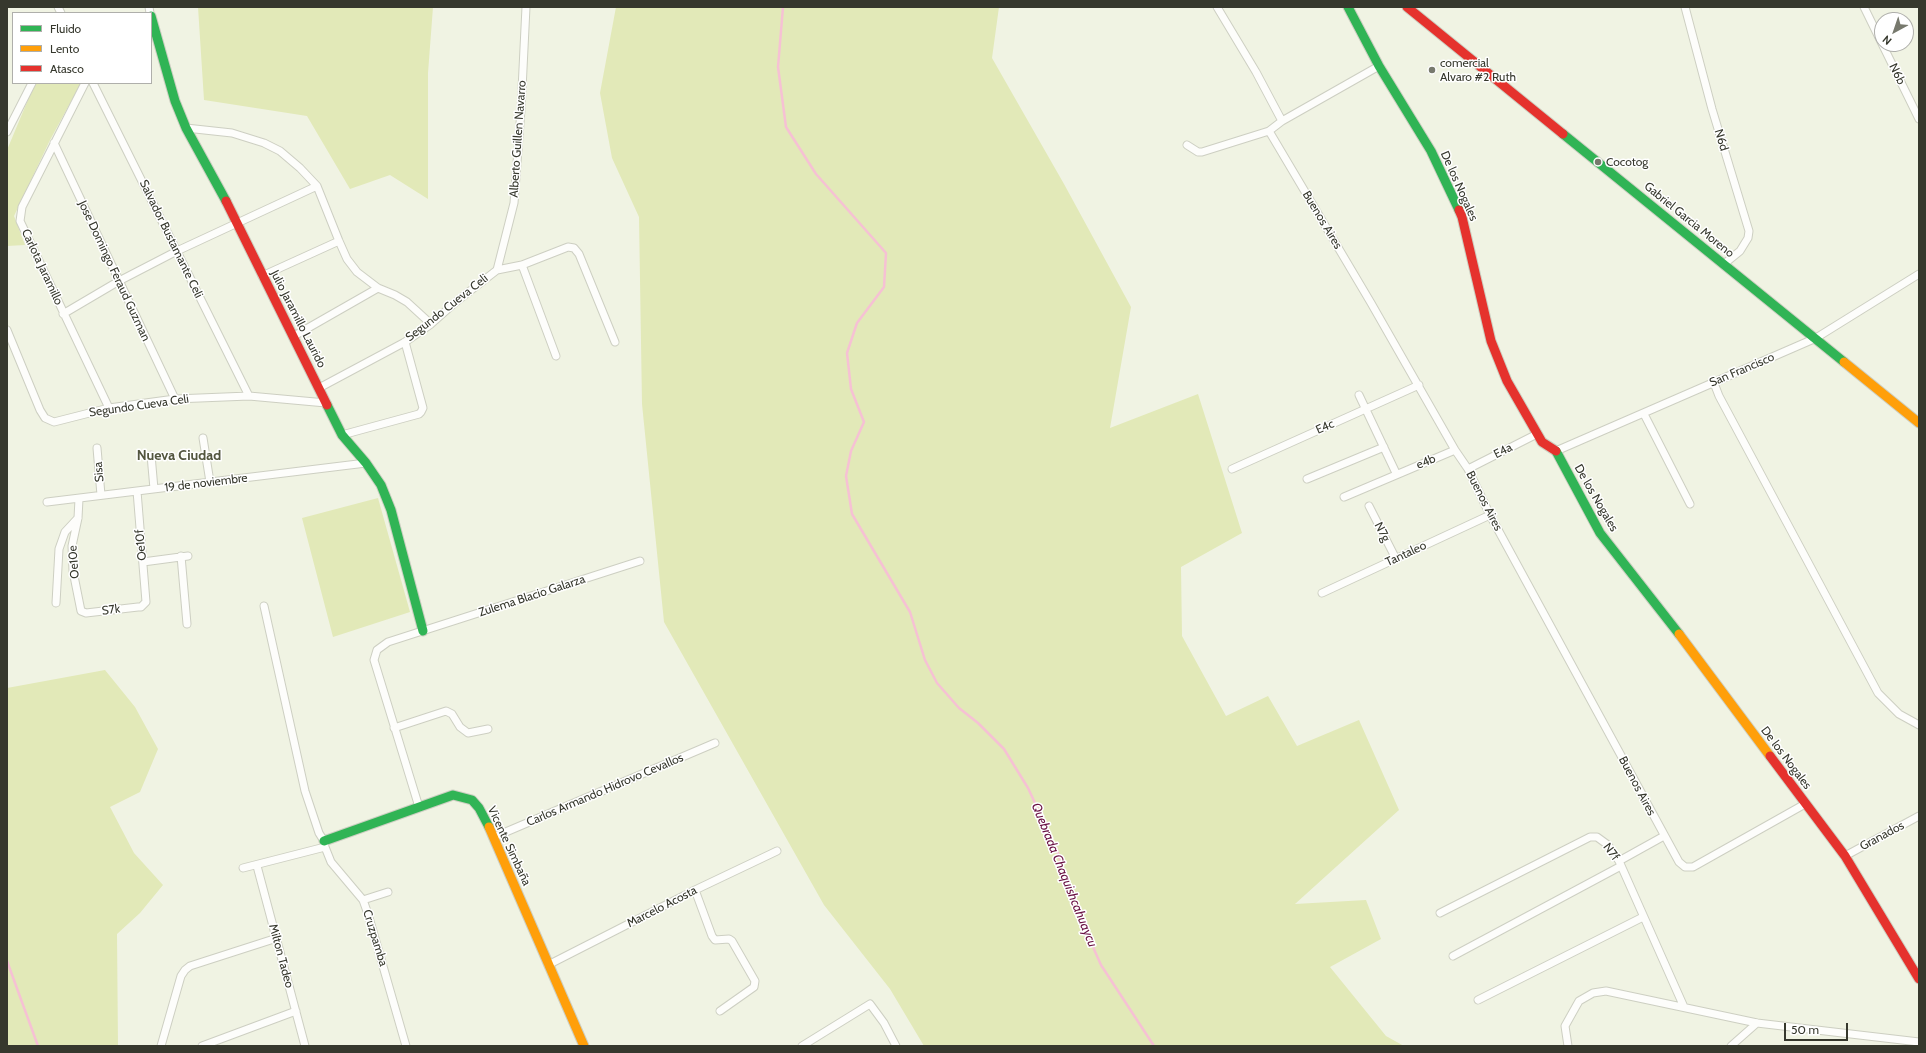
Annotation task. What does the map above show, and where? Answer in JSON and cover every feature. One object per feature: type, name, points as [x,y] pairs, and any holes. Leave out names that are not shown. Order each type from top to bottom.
[{"type":"street","name":"Alberto Guillen Navarro","points":[[497,270],[514,203],[521,110],[526,7]]},
{"type":"street","points":[[1217,7],[1256,72],[1282,121]]},
{"type":"street","name":"De los Nogales","points":[[1348,7],[1379,66],[1431,151],[1462,217],[1491,341],[1507,381],[1537,434],[1545,445],[1556,451],[1600,532],[1645,589],[1805,804],[1846,856],[1919,979]]},
{"type":"street","name":"Gabriel Garcia Moreno","points":[[1407,7],[1919,423]]},
{"type":"street","name":"N6d","points":[[1685,7],[1712,109],[1749,232],[1748,238],[1740,251],[1724,264]]},
{"type":"street","name":"N6b","points":[[1864,7],[1919,119]]},
{"type":"street","name":"Julio Jaramillo Laurido","points":[[152,18],[175,101],[186,128],[236,222],[342,434],[366,463],[381,486],[391,510],[423,631]]},
{"type":"street","points":[[1188,145],[1198,152],[1202,152],[1269,131],[1282,121],[1379,66]]},
{"type":"street","points":[[7,132],[31,84]]},
{"type":"street","name":"Carlota Jaramillo","points":[[84,84],[22,207],[20,221],[109,408]]},
{"type":"street","name":"Salvador Bustamante Celi","points":[[94,84],[249,396]]},
{"type":"street","points":[[186,128],[232,133],[264,143],[280,151],[300,168],[317,186],[347,259],[357,272],[378,288],[407,302],[431,324]]},
{"type":"street","name":"Buenos Aires","points":[[1269,131],[1419,385],[1455,450],[1468,469],[1490,515],[1679,862],[1685,867],[1693,867],[1805,804]]},
{"type":"street","name":"Jose Domingo Feraud Guzman","points":[[54,142],[175,399]]},
{"type":"street","points":[[63,314],[119,281],[177,251],[236,222],[317,186]]},
{"type":"street","points":[[262,276],[339,241]]},
{"type":"street","name":"Segundo Cueva Celi","points":[[319,388],[405,342],[431,324],[457,301],[497,270],[522,265],[568,248],[574,248],[579,254],[615,342]]},
{"type":"street","points":[[522,265],[556,356]]},
{"type":"street","name":"San Francisco","points":[[1556,451],[1816,338],[1919,274]]},
{"type":"street","points":[[294,336],[378,288]]},
{"type":"street","name":"Segundo Cueva Celi","points":[[7,330],[40,410],[49,421],[54,422],[109,408],[175,399],[249,396],[326,403]]},
{"type":"street","points":[[342,434],[419,414],[421,412],[423,408],[405,342]]},
{"type":"street","points":[[1714,382],[1719,396],[1878,693],[1899,714],[1919,724]]},
{"type":"street","name":"E4c","points":[[1232,469],[1419,385]]},
{"type":"street","points":[[1359,395],[1396,473]]},
{"type":"street","points":[[1644,414],[1690,504]]},
{"type":"street","name":"E4a","points":[[1468,469],[1537,434]]},
{"type":"street","points":[[204,438],[210,482]]},
{"type":"street","points":[[1307,480],[1384,447]]},
{"type":"street","name":"Sisa","points":[[97,448],[101,495]]},
{"type":"street","name":"e4b","points":[[1344,496],[1396,473],[1455,450]]},
{"type":"street","points":[[151,455],[154,489]]},
{"type":"street","name":"19 de noviembre","points":[[47,502],[366,463]]},
{"type":"street","name":"Oe10f","points":[[137,491],[146,598]]},
{"type":"street","name":"Oe10e","points":[[79,499],[78,518],[72,546],[73,571],[79,602]]},
{"type":"street","name":"N7g","points":[[1369,506],[1396,559]]},
{"type":"street","name":"Tantaleo","points":[[1322,593],[1490,515]]},
{"type":"street","points":[[56,603],[59,549],[70,525],[78,518]]},
{"type":"street","points":[[143,562],[184,556],[187,624]]},
{"type":"street","name":"Zulema Blacio Galarza","points":[[394,728],[374,660],[374,654],[377,650],[388,642],[640,561]]},
{"type":"street","name":"S7k","points":[[79,602],[81,611],[86,613],[141,607],[146,602],[146,598]]},
{"type":"street","name":"Cruzpamba","points":[[264,606],[306,791],[319,833],[331,862],[363,900],[406,1046]]},
{"type":"street","points":[[419,808],[394,728],[446,711],[452,714],[460,727],[468,733],[488,729]]},
{"type":"street","name":"Carlos Armando Hidrovo Cevallos","points":[[494,837],[715,743]]},
{"type":"street","name":"Vicente Simbaña","points":[[243,868],[257,866],[324,844],[453,795],[472,800],[479,808],[494,837],[584,1046]]},
{"type":"street","name":"Granados","points":[[1846,856],[1919,816]]},
{"type":"street","name":"N7f","points":[[1440,913],[1590,837],[1596,836],[1608,845],[1620,863],[1684,1007]]},
{"type":"street","points":[[1453,956],[1620,863],[1664,836]]},
{"type":"street","name":"Marcelo Acosta","points":[[548,965],[695,890],[777,851]]},
{"type":"street","name":"Milton Tadeo","points":[[257,866],[305,1046]]},
{"type":"street","points":[[695,890],[712,936],[716,940],[729,939],[732,941],[755,982],[754,987],[720,1010]]},
{"type":"street","points":[[363,900],[388,892]]},
{"type":"street","points":[[1478,1000],[1643,917]]},
{"type":"street","points":[[161,1046],[184,970],[190,966],[277,938]]},
{"type":"street","points":[[1568,1046],[1564,1026],[1568,1018],[1580,1001],[1593,993],[1606,991],[1757,1023],[1919,1042]]},
{"type":"street","points":[[802,1046],[870,1004],[884,1024],[896,1046]]},
{"type":"street","points":[[202,1046],[296,1011]]},
{"type":"street","points":[[1731,1046],[1757,1023]]},
{"type":"green space","points":[[198,7],[433,7],[428,73],[428,199],[390,175],[350,189],[307,116],[204,100]]},
{"type":"green space","points":[[616,7],[999,7],[992,58],[1064,184],[1131,307],[1110,428],[1198,394],[1242,533],[1181,567],[1182,636],[1226,716],[1268,696],[1297,746],[1359,720],[1399,810],[1295,904],[1366,900],[1381,939],[1330,967],[1386,1036],[1404,1046],[924,1046],[890,989],[824,905],[664,622],[642,404],[639,217],[612,158],[600,93]]},
{"type":"green space","points":[[35,84],[80,84],[50,140],[14,216],[25,245],[7,246],[7,150]]},
{"type":"green space","points":[[378,498],[410,612],[333,637],[302,518]]},
{"type":"green space","points":[[105,670],[135,707],[158,749],[140,792],[110,807],[134,853],[163,885],[140,913],[117,934],[118,1046],[7,1046],[7,688]]},
{"type":"waterway","name":"Quebrada Chaquishcahuaycu","points":[[783,7],[778,67],[786,127],[816,174],[886,253],[884,287],[857,323],[847,353],[851,389],[864,422],[851,451],[846,476],[852,514],[910,612],[925,660],[937,683],[959,708],[978,723],[1004,749],[1028,788],[1057,850],[1073,902],[1101,965],[1154,1046]]},
{"type":"waterway","points":[[7,961],[38,1046]]},
{"type":"traffic: fast","points":[[1348,7],[1379,66],[1431,151],[1459,210]]},
{"type":"traffic: fast","points":[[152,20],[175,101],[186,128],[226,201]]},
{"type":"traffic: fast","points":[[1563,134],[1844,362]]},
{"type":"traffic: fast","points":[[327,405],[342,435],[366,463],[381,485],[391,510],[423,631]]},
{"type":"traffic: fast","points":[[1556,451],[1600,533],[1679,634]]},
{"type":"traffic: fast","points":[[324,841],[453,795],[472,800],[479,808],[489,827]]},
{"type":"traffic: slow","points":[[1844,362],[1919,423]]},
{"type":"traffic: slow","points":[[1679,634],[1770,756]]},
{"type":"traffic: slow","points":[[489,827],[584,1046]]},
{"type":"traffic: jam","points":[[1407,7],[1563,134]]},
{"type":"traffic: jam","points":[[226,201],[327,405]]},
{"type":"traffic: jam","points":[[1459,210],[1462,217],[1491,341],[1507,381],[1542,442],[1556,451]]},
{"type":"traffic: jam","points":[[1770,756],[1845,856],[1919,979]]},
{"type":"place","name":"comercial Alvaro #2 Ruth","points":[[1432,70]]},
{"type":"place","name":"Cocotog","points":[[1598,162]]},
{"type":"district","name":"Nueva Ciudad","points":[[179,456]]}]
